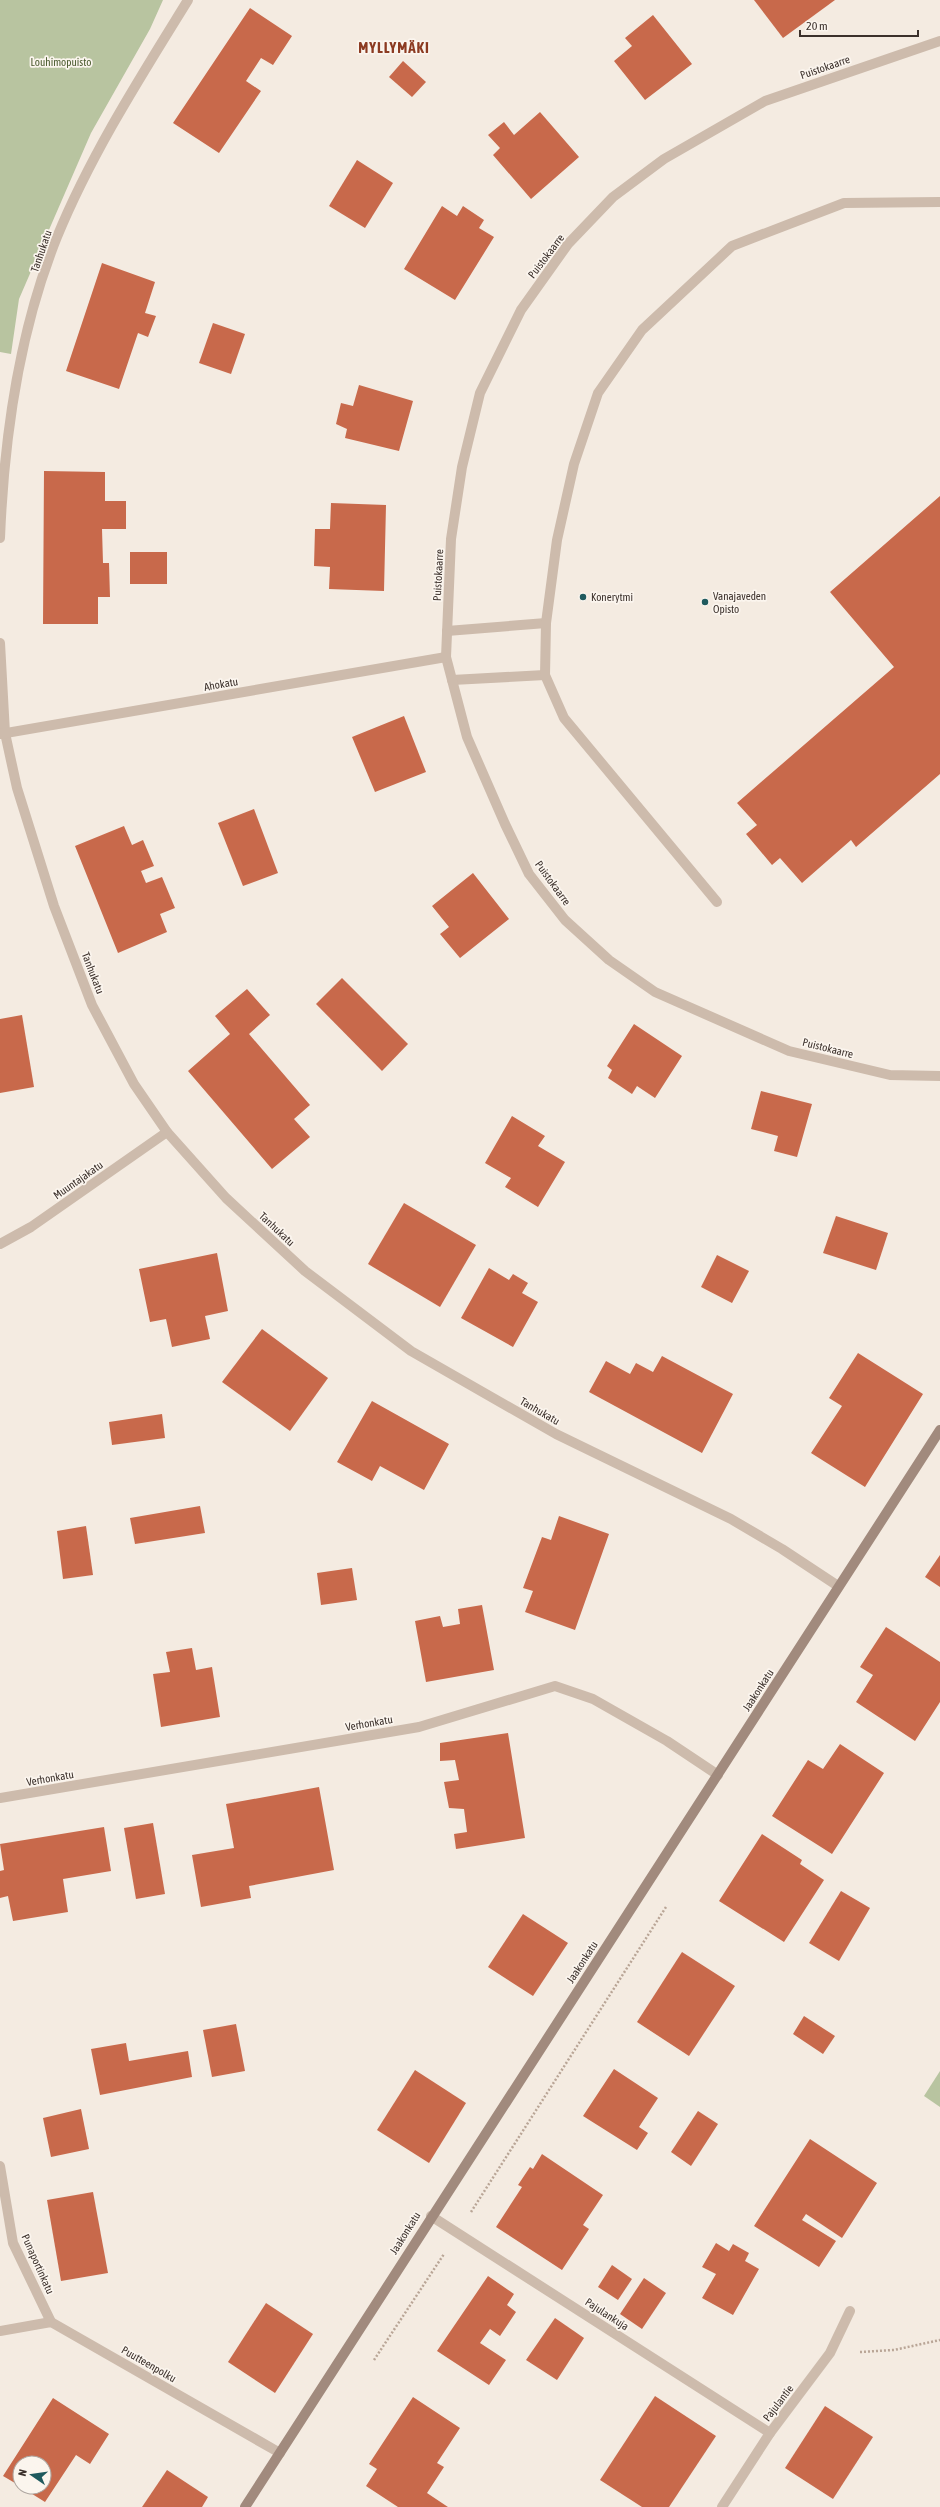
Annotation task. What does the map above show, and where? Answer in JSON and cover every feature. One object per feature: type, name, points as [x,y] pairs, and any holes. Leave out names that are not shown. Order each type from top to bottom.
[{"type":"street","name":"Tanhukatu","points":[[0,538],[2,492],[27,330],[57,238],[102,145],[188,0]]},
{"type":"street","name":"Puistokaarre","points":[[940,41],[765,101],[664,160],[613,197],[568,244],[521,310],[480,393],[462,467],[451,539],[446,657],[468,737],[505,824],[529,874],[565,920],[609,960],[655,992],[789,1051],[890,1075],[940,1076]]},
{"type":"street","points":[[717,902],[564,718],[545,675],[546,623],[557,540],[574,464],[598,393],[642,330],[732,246],[844,203],[940,202]]},
{"type":"street","points":[[447,631],[546,623]]},
{"type":"street","name":"Tanhukatu","points":[[0,643],[2,733],[17,788],[54,906],[92,1005],[134,1084],[167,1132],[226,1198],[305,1271],[411,1351],[556,1434],[730,1519],[782,1549],[838,1586]]},
{"type":"street","name":"Ahokatu","points":[[2,733],[446,657]]},
{"type":"street","points":[[452,680],[545,675]]},
{"type":"street","name":"Muuntajakatu","points":[[0,1244],[31,1227],[167,1132]]},
{"type":"street","name":"Jaakonkatu","points":[[245,2507],[431,2216],[718,1775],[838,1586],[940,1431]]},
{"type":"street","name":"Verhonkatu","points":[[0,1798],[419,1727],[555,1686],[593,1699],[667,1741],[718,1775]]},
{"type":"street","name":"Punaportinkatu","points":[[0,2166],[13,2243],[51,2322]]},
{"type":"street","name":"Pajulankuja","points":[[431,2216],[770,2433]]},
{"type":"street","name":"Pajulantie","points":[[722,2507],[770,2433],[830,2353],[850,2311]]},
{"type":"street","points":[[0,2331],[51,2322]]},
{"type":"street","name":"Puutteenpolku","points":[[51,2322],[280,2453]]},
{"type":"path","points":[[830,2353],[894,2350],[940,2340]]},
{"type":"green space","name":"Louhimopuisto","points":[[0,0],[163,0],[150,29],[91,133],[19,299],[11,354],[0,352]]},
{"type":"green space","points":[[940,2071],[940,2107],[924,2096]]},
{"type":"building","points":[[754,0],[835,0],[783,38]]},
{"type":"building","points":[[250,8],[292,36],[273,65],[261,58],[246,81],[261,91],[219,153],[173,123]]},
{"type":"building","points":[[653,15],[692,64],[645,100],[614,61],[632,46],[625,38]]},
{"type":"building","points":[[403,61],[426,82],[412,97],[389,77]]},
{"type":"building","points":[[540,112],[579,157],[531,199],[493,155],[500,148],[488,135],[504,122],[514,135]]},
{"type":"building","points":[[357,160],[393,183],[365,228],[329,206]]},
{"type":"building","points":[[442,206],[457,216],[463,206],[484,220],[479,228],[494,237],[455,300],[404,269]]},
{"type":"building","points":[[102,263],[155,282],[145,313],[156,316],[148,337],[138,333],[119,389],[66,371]]},
{"type":"building","points":[[213,323],[245,334],[231,374],[199,363]]},
{"type":"building","points":[[359,385],[413,401],[399,451],[345,438],[347,429],[336,424],[341,403],[353,406]]},
{"type":"building","points":[[44,471],[105,472],[105,501],[126,501],[126,529],[102,529],[103,563],[109,563],[110,597],[98,597],[98,624],[43,624]]},
{"type":"building","points":[[940,496],[940,774],[856,847],[851,840],[802,883],[780,858],[772,865],[746,834],[757,825],[737,803],[894,667],[830,592]]},
{"type":"building","points":[[331,503],[386,505],[384,591],[329,589],[330,567],[314,566],[315,529],[330,529]]},
{"type":"building","points":[[130,552],[167,552],[167,584],[130,584]]},
{"type":"building","points":[[404,716],[426,772],[375,792],[352,737]]},
{"type":"building","points":[[254,809],[278,873],[243,886],[218,823]]},
{"type":"building","points":[[124,826],[132,845],[143,840],[154,866],[141,871],[146,883],[162,877],[175,908],[160,914],[167,932],[118,953],[75,846]]},
{"type":"building","points":[[473,873],[509,919],[460,958],[440,934],[449,927],[432,906]]},
{"type":"building","points":[[342,978],[408,1044],[382,1071],[316,1004]]},
{"type":"building","points":[[247,989],[270,1015],[249,1034],[310,1105],[294,1119],[310,1137],[272,1169],[188,1071],[230,1034],[215,1016]]},
{"type":"building","points":[[22,1015],[34,1087],[0,1093],[0,1019]]},
{"type":"building","points":[[634,1024],[682,1056],[655,1098],[637,1086],[632,1094],[608,1078],[612,1070],[607,1066]]},
{"type":"building","points":[[761,1091],[812,1104],[797,1157],[774,1151],[778,1136],[751,1129]]},
{"type":"building","points":[[512,1116],[545,1136],[538,1146],[565,1162],[538,1207],[505,1187],[511,1178],[485,1163]]},
{"type":"building","points":[[404,1203],[476,1245],[440,1307],[368,1264]]},
{"type":"building","points":[[836,1216],[888,1233],[876,1270],[823,1253]]},
{"type":"building","points":[[217,1253],[228,1311],[205,1316],[210,1339],[172,1347],[166,1319],[150,1322],[139,1269]]},
{"type":"building","points":[[717,1255],[749,1271],[732,1303],[701,1287]]},
{"type":"building","points":[[489,1268],[509,1280],[513,1274],[528,1283],[522,1293],[538,1302],[513,1347],[461,1318]]},
{"type":"building","points":[[262,1329],[328,1378],[290,1431],[222,1382]]},
{"type":"building","points":[[858,1353],[923,1394],[865,1487],[811,1453],[842,1406],[829,1398]]},
{"type":"building","points":[[662,1356],[733,1394],[702,1453],[589,1392],[606,1361],[630,1374],[636,1363],[653,1372]]},
{"type":"building","points":[[372,1401],[449,1444],[424,1490],[380,1466],[372,1481],[337,1462]]},
{"type":"building","points":[[162,1414],[165,1438],[112,1445],[109,1422]]},
{"type":"building","points":[[200,1506],[205,1533],[135,1544],[130,1518]]},
{"type":"building","points":[[559,1516],[609,1534],[575,1630],[525,1612],[533,1591],[523,1588],[542,1537],[551,1540]]},
{"type":"building","points":[[86,1526],[93,1575],[63,1579],[57,1531]]},
{"type":"building","points":[[940,1555],[940,1587],[925,1577]]},
{"type":"building","points":[[352,1568],[357,1600],[321,1605],[317,1573]]},
{"type":"building","points":[[482,1605],[494,1670],[426,1682],[415,1621],[440,1616],[443,1627],[460,1624],[458,1609]]},
{"type":"building","points":[[886,1627],[940,1662],[940,1702],[915,1741],[856,1702],[873,1675],[860,1667]]},
{"type":"building","points":[[192,1648],[196,1670],[212,1667],[220,1717],[161,1727],[153,1674],[170,1672],[166,1652]]},
{"type":"building","points":[[508,1733],[525,1838],[456,1849],[454,1834],[467,1832],[464,1809],[449,1808],[444,1782],[459,1780],[455,1760],[440,1761],[440,1743]]},
{"type":"building","points":[[840,1744],[884,1773],[832,1854],[772,1816],[808,1760],[823,1769]]},
{"type":"building","points":[[319,1787],[334,1870],[249,1886],[251,1898],[201,1907],[192,1855],[234,1848],[226,1804]]},
{"type":"building","points":[[153,1823],[165,1894],[136,1899],[124,1828]]},
{"type":"building","points":[[104,1827],[111,1871],[63,1879],[68,1912],[13,1921],[8,1896],[0,1898],[0,1871],[4,1870],[0,1844]]},
{"type":"building","points":[[762,1834],[802,1860],[800,1864],[824,1880],[784,1942],[719,1901]]},
{"type":"building","points":[[841,1891],[870,1908],[839,1961],[809,1943]]},
{"type":"building","points":[[523,1914],[568,1943],[533,1996],[488,1967]]},
{"type":"building","points":[[682,1952],[735,1986],[689,2056],[637,2022]]},
{"type":"building","points":[[804,2016],[835,2036],[823,2054],[793,2034]]},
{"type":"building","points":[[236,2024],[245,2071],[212,2077],[203,2030]]},
{"type":"building","points":[[126,2043],[129,2061],[188,2051],[192,2077],[100,2095],[91,2049]]},
{"type":"building","points":[[614,2069],[658,2098],[639,2127],[648,2133],[637,2150],[583,2116]]},
{"type":"building","points":[[415,2070],[466,2103],[429,2163],[377,2130]]},
{"type":"building","points":[[81,2109],[89,2149],[51,2157],[43,2118]]},
{"type":"building","points":[[698,2111],[718,2124],[691,2166],[671,2152]]},
{"type":"building","points":[[810,2139],[877,2183],[842,2238],[806,2214],[802,2220],[836,2241],[819,2267],[754,2226]]},
{"type":"building","points":[[542,2154],[603,2195],[583,2225],[589,2229],[562,2270],[496,2227],[522,2187],[518,2185],[530,2167],[533,2169]]},
{"type":"building","points":[[93,2192],[108,2273],[61,2281],[47,2200]]},
{"type":"building","points":[[716,2243],[729,2251],[733,2244],[749,2253],[745,2261],[759,2269],[733,2315],[702,2298],[716,2274],[702,2267]]},
{"type":"building","points":[[612,2265],[632,2279],[618,2300],[598,2287]]},
{"type":"building","points":[[488,2276],[514,2294],[507,2305],[516,2312],[500,2336],[490,2329],[480,2343],[506,2360],[489,2385],[437,2351]]},
{"type":"building","points":[[644,2278],[666,2293],[642,2329],[620,2314]]},
{"type":"building","points":[[266,2303],[313,2334],[275,2393],[228,2362]]},
{"type":"building","points":[[555,2318],[584,2338],[557,2380],[526,2360]]},
{"type":"building","points":[[655,2396],[716,2436],[669,2507],[642,2507],[600,2480]]},
{"type":"building","points":[[413,2397],[460,2428],[437,2463],[444,2467],[427,2493],[448,2507],[398,2507],[366,2486],[377,2469],[369,2464]]},
{"type":"building","points":[[53,2398],[109,2434],[90,2464],[76,2455],[52,2491],[52,2455],[16,2455]]},
{"type":"building","points":[[825,2406],[873,2437],[833,2499],[785,2468]]},
{"type":"building","points":[[12,2462],[12,2481],[3,2476]]},
{"type":"building","points":[[167,2470],[208,2497],[202,2507],[142,2507]]},
{"type":"building","points":[[34,2495],[50,2495],[45,2502]]},
{"type":"place","name":"Konerytmi","points":[[583,597]]},
{"type":"place","name":"Vanajaveden Opisto","points":[[705,602]]},
{"type":"district","name":"MYLLYMÄKI","points":[[394,47]]}]
